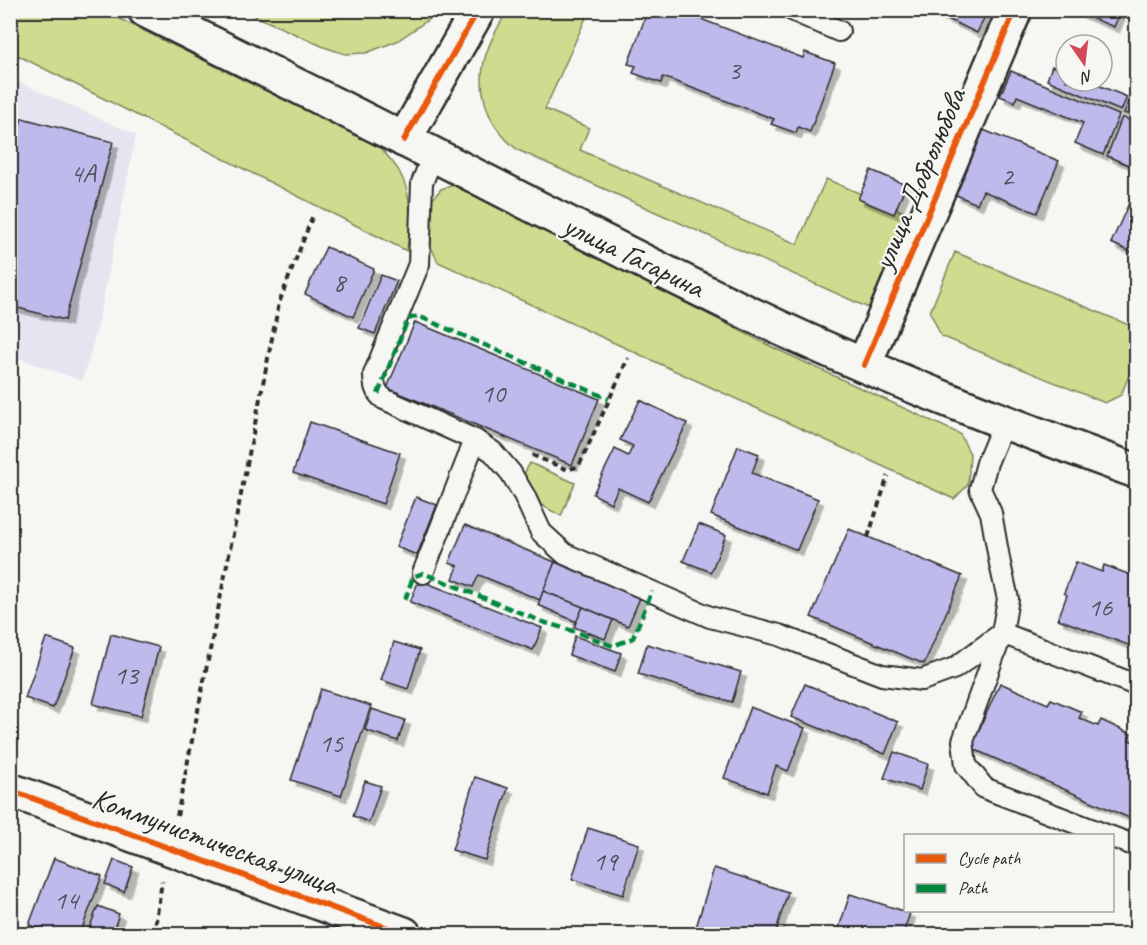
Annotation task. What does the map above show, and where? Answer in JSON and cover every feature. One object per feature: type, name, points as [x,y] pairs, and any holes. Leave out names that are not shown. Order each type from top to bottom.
[{"type":"main road","name":"улица Гагарина","points":[[145,10],[781,328],[864,365],[1004,422],[1137,471]]},
{"type":"main road","points":[[404,140],[478,10]]},
{"type":"main road","name":"улица Добролюбова","points":[[864,365],[1015,10]]},
{"type":"main road","name":"Коммунистическая улица","points":[[10,790],[404,934]]},
{"type":"lane","points":[[792,10],[839,31]]},
{"type":"lane","points":[[433,155],[422,183],[419,264],[374,374],[374,384],[378,394],[384,399],[475,440],[493,453],[511,473],[541,532],[565,554],[710,617],[778,635],[882,675],[922,680],[955,668],[1002,633]]},
{"type":"lane","points":[[1004,422],[987,463],[980,489],[991,513],[1008,600],[1002,633],[963,741],[966,765],[984,788],[1106,834]]},
{"type":"lane","points":[[423,573],[475,440]]},
{"type":"lane","points":[[1002,633],[1137,685]]},
{"type":"lane","points":[[1114,837],[1137,846]]},
{"type":"path","points":[[154,934],[165,856],[170,849],[279,303],[313,215]]},
{"type":"path","points":[[531,454],[568,470],[579,466],[628,358]]},
{"type":"path","points":[[868,537],[888,476]]},
{"type":"shaded area","points":[[12,79],[136,135],[97,329],[82,381],[11,355],[10,84]]},
{"type":"green space","points":[[10,11],[104,11],[381,148],[399,171],[407,191],[410,210],[407,251],[11,52]]},
{"type":"green space","points":[[244,11],[441,11],[397,41],[366,53],[345,54]]},
{"type":"green space","points":[[507,11],[589,11],[545,109],[589,128],[580,150],[797,244],[826,179],[906,213],[900,227],[920,237],[871,309],[518,150],[492,121],[485,102],[482,82],[488,49]]},
{"type":"green space","points":[[454,185],[774,348],[960,434],[970,454],[968,485],[954,499],[438,262],[431,247],[429,222],[432,200],[441,189]]},
{"type":"green space","points":[[955,252],[1136,328],[1136,358],[1121,395],[1105,403],[941,336],[930,312]]},
{"type":"green space","points":[[530,463],[575,483],[561,516],[541,505],[524,474]]},
{"type":"building","points":[[648,10],[686,10],[685,13],[803,58],[805,52],[835,63],[810,132],[798,127],[796,133],[771,124],[774,119],[663,77],[661,83],[633,73],[636,66],[628,64]]},
{"type":"building","points":[[929,10],[988,10],[977,33]]},
{"type":"building","points":[[1072,10],[1121,10],[1114,27]]},
{"type":"building","points":[[1052,66],[1054,67],[1054,83],[1047,80]]},
{"type":"building","points":[[1011,71],[1054,89],[1054,93],[1065,93],[1119,115],[1103,155],[1075,143],[1083,123],[1017,96],[1015,102],[1000,96]]},
{"type":"building","points":[[1114,92],[1127,97],[1121,111],[1078,93]]},
{"type":"building","points":[[1130,98],[1136,101],[1136,117],[1124,113]]},
{"type":"building","points":[[1122,117],[1136,123],[1136,151],[1131,166],[1107,156]]},
{"type":"building","points":[[22,118],[113,142],[65,320],[10,306],[10,159]]},
{"type":"building","points":[[981,129],[1059,161],[1037,213],[983,191],[977,204],[954,194]]},
{"type":"building","points":[[871,170],[906,185],[894,214],[858,199]]},
{"type":"building","points":[[1134,192],[1136,193],[1136,254],[1111,243]]},
{"type":"building","points":[[326,247],[374,269],[353,317],[305,294]]},
{"type":"building","points":[[381,275],[397,281],[375,334],[359,328]]},
{"type":"building","points":[[415,322],[599,399],[572,465],[387,388]]},
{"type":"building","points":[[640,400],[687,423],[648,502],[618,488],[611,503],[593,494],[615,449],[628,456],[633,446],[620,440]]},
{"type":"building","points":[[310,422],[400,453],[383,504],[293,473]]},
{"type":"building","points":[[738,446],[759,454],[752,473],[818,499],[797,550],[711,515]]},
{"type":"building","points":[[416,497],[437,505],[417,555],[396,547]]},
{"type":"building","points":[[699,524],[726,535],[711,572],[683,561]]},
{"type":"building","points":[[465,525],[555,562],[540,600],[479,575],[473,587],[453,579],[458,566],[449,563]]},
{"type":"building","points":[[849,529],[962,576],[924,664],[811,617]]},
{"type":"building","points":[[555,562],[640,598],[628,626],[543,591]]},
{"type":"building","points":[[1076,562],[1102,572],[1104,565],[1136,577],[1136,648],[1058,619],[1067,595],[1064,593]]},
{"type":"building","points":[[419,580],[542,628],[533,650],[410,602]]},
{"type":"building","points":[[543,591],[583,607],[577,622],[538,605]]},
{"type":"building","points":[[583,607],[613,620],[605,639],[574,627]]},
{"type":"building","points":[[111,634],[159,647],[141,716],[93,704]]},
{"type":"building","points":[[575,636],[621,653],[615,672],[569,655]]},
{"type":"building","points":[[46,638],[75,648],[53,708],[25,698]]},
{"type":"building","points":[[394,642],[420,650],[408,689],[381,680]]},
{"type":"building","points":[[647,644],[741,672],[732,702],[638,674]]},
{"type":"building","points":[[1000,683],[1048,704],[1051,699],[1082,712],[1079,718],[1098,726],[1101,720],[1131,734],[1129,740],[1136,743],[1136,821],[971,748]]},
{"type":"building","points":[[805,684],[898,722],[885,754],[791,717]]},
{"type":"building","points":[[321,689],[371,706],[341,796],[291,780]]},
{"type":"building","points":[[750,707],[805,728],[788,771],[776,766],[767,793],[724,778]]},
{"type":"building","points":[[372,709],[405,720],[398,741],[365,730]]},
{"type":"building","points":[[894,752],[928,764],[920,790],[884,778]]},
{"type":"building","points":[[475,777],[508,788],[485,860],[452,850]]},
{"type":"building","points":[[365,781],[381,786],[369,822],[353,816]]},
{"type":"building","points":[[588,828],[639,844],[623,895],[572,879]]},
{"type":"building","points":[[54,858],[102,876],[80,934],[56,934],[29,925]]},
{"type":"building","points":[[114,860],[133,867],[124,892],[105,884]]},
{"type":"building","points":[[714,868],[788,892],[775,934],[694,934]]},
{"type":"building","points":[[850,894],[910,913],[903,934],[837,934]]},
{"type":"building","points":[[98,906],[119,914],[112,934],[87,934]]},
{"type":"marked path","points":[[378,394],[408,319],[418,316],[609,399]]},
{"type":"marked path","points":[[405,600],[413,577],[423,573],[543,622],[613,646],[633,638],[652,591]]},
{"type":"cycle path","points":[[404,140],[478,10]]},
{"type":"cycle path","points":[[864,365],[1015,10]]},
{"type":"cycle path","points":[[10,790],[404,934]]}]
